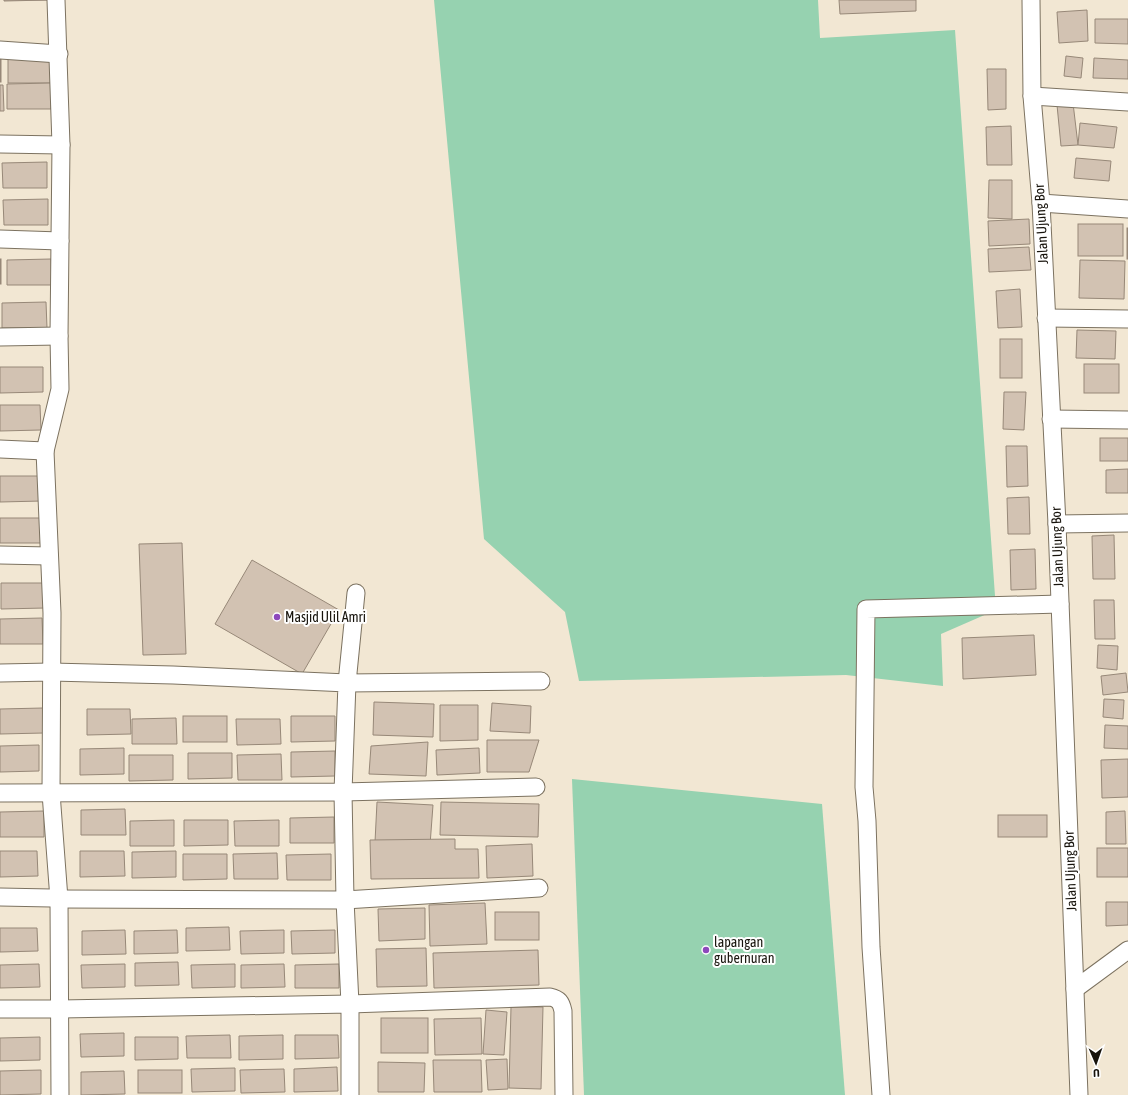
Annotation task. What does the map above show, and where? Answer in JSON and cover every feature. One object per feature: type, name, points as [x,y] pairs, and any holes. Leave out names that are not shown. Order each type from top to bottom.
[{"type":"street","points":[[56,0],[61,145],[59,336],[60,389],[45,451],[52,613],[51,793],[60,1009],[60,1095]]},
{"type":"street","name":"Jalan Ujung Bor","points":[[1031,0],[1032,96],[1041,203],[1057,524],[1079,1095]]},
{"type":"street","points":[[0,50],[59,54]]},
{"type":"street","points":[[1032,96],[1128,102]]},
{"type":"street","points":[[0,144],[61,145]]},
{"type":"street","points":[[1041,203],[1128,209]]},
{"type":"street","points":[[0,239],[60,241]]},
{"type":"street","points":[[1046,318],[1128,319]]},
{"type":"street","points":[[0,337],[59,336]]},
{"type":"street","points":[[1051,419],[1128,420]]},
{"type":"street","points":[[0,449],[45,451]]},
{"type":"street","points":[[1057,524],[1128,523]]},
{"type":"street","points":[[0,555],[49,556]]},
{"type":"street","points":[[350,1095],[350,1004],[345,900],[343,792],[347,683],[356,593]]},
{"type":"street","points":[[881,1095],[871,947],[867,821],[864,787],[866,609],[1060,604]]},
{"type":"street","points":[[0,673],[51,672],[173,675],[347,683],[541,681]]},
{"type":"street","points":[[0,793],[343,792],[536,787]]},
{"type":"street","points":[[0,897],[345,900],[539,888]]},
{"type":"street","points":[[1075,989],[1128,950]]},
{"type":"street","points":[[0,1009],[350,1004],[550,997],[557,999],[561,1004],[563,1011],[564,1095]]},
{"type":"green space","points":[[434,0],[818,0],[820,38],[955,30],[996,610],[941,634],[943,686],[846,675],[579,681],[565,612],[484,539]]},
{"type":"green space","name":"lapangan gubernuran","points":[[572,779],[822,804],[845,1095],[584,1095]]},
{"type":"building","points":[[4,0],[48,0],[4,1]]},
{"type":"building","points":[[839,0],[916,0],[916,11],[840,14]]},
{"type":"building","points":[[1087,10],[1088,41],[1059,43],[1057,12]]},
{"type":"building","points":[[1095,19],[1128,19],[1128,44],[1095,43]]},
{"type":"building","points":[[1,56],[1,82],[0,82]]},
{"type":"building","points":[[1066,56],[1083,58],[1081,78],[1064,76]]},
{"type":"building","points":[[52,57],[52,83],[8,83],[8,58]]},
{"type":"building","points":[[1094,58],[1128,60],[1128,79],[1093,78]]},
{"type":"building","points":[[987,69],[1006,69],[1006,109],[988,110]]},
{"type":"building","points":[[51,83],[51,109],[7,109],[7,84]]},
{"type":"building","points":[[0,85],[3,85],[4,111],[0,111]]},
{"type":"building","points":[[1073,103],[1078,145],[1061,146],[1057,105]]},
{"type":"building","points":[[1080,123],[1117,127],[1114,148],[1078,145]]},
{"type":"building","points":[[1011,126],[1012,165],[987,165],[986,127]]},
{"type":"building","points":[[1076,158],[1111,161],[1109,181],[1074,178]]},
{"type":"building","points":[[47,162],[47,188],[3,188],[2,163]]},
{"type":"building","points":[[989,180],[1012,180],[1012,219],[988,218]]},
{"type":"building","points":[[48,199],[48,225],[4,225],[3,200]]},
{"type":"building","points":[[1029,219],[1030,244],[989,246],[988,221]]},
{"type":"building","points":[[1078,224],[1123,224],[1123,256],[1078,256]]},
{"type":"building","points":[[1128,228],[1128,259],[1127,259]]},
{"type":"building","points":[[1029,247],[1031,270],[989,272],[988,249]]},
{"type":"building","points":[[1,259],[1,284],[0,284]]},
{"type":"building","points":[[51,259],[52,285],[7,285],[7,260]]},
{"type":"building","points":[[1080,260],[1125,261],[1124,299],[1079,298]]},
{"type":"building","points":[[1020,289],[1022,327],[998,328],[996,291]]},
{"type":"building","points":[[46,302],[47,328],[2,328],[2,303]]},
{"type":"building","points":[[1077,330],[1116,331],[1115,359],[1076,358]]},
{"type":"building","points":[[1000,339],[1022,339],[1022,378],[1000,378]]},
{"type":"building","points":[[1084,364],[1119,364],[1119,393],[1084,393]]},
{"type":"building","points":[[0,367],[43,367],[43,392],[0,393]]},
{"type":"building","points":[[1004,392],[1026,392],[1024,430],[1003,429]]},
{"type":"building","points":[[0,405],[40,405],[41,430],[0,431]]},
{"type":"building","points":[[1100,438],[1128,438],[1128,461],[1100,461]]},
{"type":"building","points":[[1006,446],[1027,446],[1028,486],[1007,487]]},
{"type":"building","points":[[1128,469],[1128,493],[1106,493],[1106,470]]},
{"type":"building","points":[[0,476],[42,476],[42,501],[0,502]]},
{"type":"building","points":[[1029,497],[1030,534],[1008,534],[1007,498]]},
{"type":"building","points":[[0,518],[41,518],[41,543],[0,543]]},
{"type":"building","points":[[1114,535],[1115,579],[1093,579],[1092,536]]},
{"type":"building","points":[[182,543],[186,654],[143,655],[139,544]]},
{"type":"building","points":[[1035,549],[1036,589],[1011,590],[1010,550]]},
{"type":"building","name":"Masjid Ulil Amri","points":[[252,560],[339,610],[302,674],[215,624]]},
{"type":"building","points":[[1,583],[45,583],[45,608],[1,609]]},
{"type":"building","points":[[1094,600],[1114,600],[1115,639],[1095,639]]},
{"type":"building","points":[[42,618],[43,644],[0,644],[0,619]]},
{"type":"building","points":[[1034,635],[1036,675],[963,679],[962,638]]},
{"type":"building","points":[[1098,645],[1118,646],[1117,670],[1097,668]]},
{"type":"building","points":[[1126,673],[1128,692],[1103,695],[1101,676]]},
{"type":"building","points":[[1104,699],[1124,700],[1123,719],[1103,717]]},
{"type":"building","points":[[374,702],[434,704],[433,737],[373,735]]},
{"type":"building","points":[[492,703],[531,706],[530,733],[490,731]]},
{"type":"building","points":[[440,705],[478,705],[478,740],[440,741]]},
{"type":"building","points":[[43,708],[44,733],[0,734],[0,709]]},
{"type":"building","points":[[87,709],[130,709],[131,734],[87,735]]},
{"type":"building","points":[[183,716],[227,716],[227,742],[183,742]]},
{"type":"building","points":[[291,716],[335,716],[335,741],[291,742]]},
{"type":"building","points":[[176,718],[177,744],[132,744],[132,719]]},
{"type":"building","points":[[236,719],[280,719],[281,744],[237,745]]},
{"type":"building","points":[[1105,725],[1128,726],[1128,749],[1104,748]]},
{"type":"building","points":[[487,740],[539,740],[529,772],[487,772]]},
{"type":"building","points":[[428,742],[426,776],[369,774],[371,746]]},
{"type":"building","points":[[39,745],[39,771],[0,772],[0,746]]},
{"type":"building","points":[[124,748],[124,774],[80,775],[80,749]]},
{"type":"building","points":[[479,748],[480,773],[437,775],[436,750]]},
{"type":"building","points":[[335,751],[335,776],[291,777],[291,752]]},
{"type":"building","points":[[188,753],[232,753],[232,778],[188,779]]},
{"type":"building","points":[[281,754],[282,780],[238,780],[237,755]]},
{"type":"building","points":[[129,755],[173,755],[173,780],[129,781]]},
{"type":"building","points":[[1128,759],[1128,797],[1102,798],[1101,760]]},
{"type":"building","points":[[377,802],[433,805],[430,845],[375,842]]},
{"type":"building","points":[[441,802],[539,804],[538,837],[440,835]]},
{"type":"building","points":[[125,809],[126,835],[81,835],[81,810]]},
{"type":"building","points":[[44,811],[44,837],[0,837],[0,812]]},
{"type":"building","points":[[1125,811],[1126,844],[1106,844],[1106,812]]},
{"type":"building","points":[[998,815],[1047,815],[1047,837],[998,837]]},
{"type":"building","points":[[334,817],[334,843],[290,843],[290,818]]},
{"type":"building","points":[[174,820],[174,846],[130,846],[130,821]]},
{"type":"building","points":[[184,820],[228,820],[228,845],[184,846]]},
{"type":"building","points":[[279,820],[279,846],[235,846],[234,821]]},
{"type":"building","points":[[455,839],[455,849],[478,849],[479,878],[371,879],[370,840]]},
{"type":"building","points":[[532,844],[533,876],[487,878],[486,846]]},
{"type":"building","points":[[1097,848],[1128,848],[1128,877],[1097,877]]},
{"type":"building","points":[[0,851],[37,851],[38,876],[0,877]]},
{"type":"building","points":[[80,851],[124,851],[125,876],[80,877]]},
{"type":"building","points":[[176,851],[176,877],[132,878],[132,852]]},
{"type":"building","points":[[277,853],[278,879],[234,879],[233,854]]},
{"type":"building","points":[[183,854],[227,854],[227,879],[183,880]]},
{"type":"building","points":[[331,854],[331,880],[287,880],[286,855]]},
{"type":"building","points":[[1106,902],[1128,902],[1128,925],[1106,926]]},
{"type":"building","points":[[485,903],[487,944],[430,946],[429,905]]},
{"type":"building","points":[[425,908],[425,939],[379,941],[378,909]]},
{"type":"building","points":[[495,912],[539,912],[539,940],[495,940]]},
{"type":"building","points":[[229,927],[230,950],[186,951],[186,928]]},
{"type":"building","points":[[0,928],[37,928],[38,951],[0,952]]},
{"type":"building","points":[[125,930],[126,954],[82,955],[82,931]]},
{"type":"building","points":[[177,930],[178,953],[134,954],[134,931]]},
{"type":"building","points":[[284,930],[284,953],[241,954],[240,931]]},
{"type":"building","points":[[335,930],[335,953],[292,954],[291,931]]},
{"type":"building","points":[[426,948],[427,986],[377,987],[376,949]]},
{"type":"building","points":[[538,950],[539,985],[434,988],[433,953]]},
{"type":"building","points":[[178,962],[179,985],[135,986],[135,963]]},
{"type":"building","points":[[39,964],[40,987],[0,988],[0,965]]},
{"type":"building","points":[[125,964],[125,987],[82,988],[81,965]]},
{"type":"building","points":[[235,964],[235,987],[192,988],[191,965]]},
{"type":"building","points":[[284,964],[285,987],[241,988],[241,965]]},
{"type":"building","points":[[339,964],[339,988],[295,988],[295,965]]},
{"type":"building","points":[[511,1007],[543,1007],[541,1089],[509,1088]]},
{"type":"building","points":[[486,1010],[507,1012],[504,1055],[483,1054]]},
{"type":"building","points":[[381,1018],[428,1018],[428,1053],[381,1053]]},
{"type":"building","points":[[481,1018],[482,1054],[435,1055],[434,1019]]},
{"type":"building","points":[[124,1033],[124,1056],[81,1057],[80,1034]]},
{"type":"building","points":[[230,1035],[231,1058],[187,1058],[186,1036]]},
{"type":"building","points":[[283,1035],[283,1059],[239,1060],[239,1036]]},
{"type":"building","points":[[295,1035],[338,1035],[339,1058],[295,1059]]},
{"type":"building","points":[[40,1037],[40,1060],[0,1061],[0,1038]]},
{"type":"building","points":[[135,1037],[178,1037],[178,1059],[135,1060]]},
{"type":"building","points":[[507,1059],[508,1089],[488,1090],[486,1060]]},
{"type":"building","points":[[433,1060],[481,1060],[482,1092],[434,1092]]},
{"type":"building","points":[[378,1062],[425,1063],[424,1092],[378,1092]]},
{"type":"building","points":[[337,1067],[338,1091],[294,1092],[294,1069]]},
{"type":"building","points":[[235,1068],[235,1091],[192,1092],[191,1069]]},
{"type":"building","points":[[284,1069],[285,1092],[241,1093],[240,1070]]},
{"type":"building","points":[[41,1070],[41,1094],[0,1095],[0,1071]]},
{"type":"building","points":[[138,1070],[182,1070],[182,1093],[138,1093]]},
{"type":"building","points":[[124,1071],[125,1094],[81,1095],[81,1072]]},
{"type":"place","name":"Masjid Ulil Amri","points":[[277,617]]},
{"type":"place","name":"lapangan gubernuran","points":[[706,950]]}]
